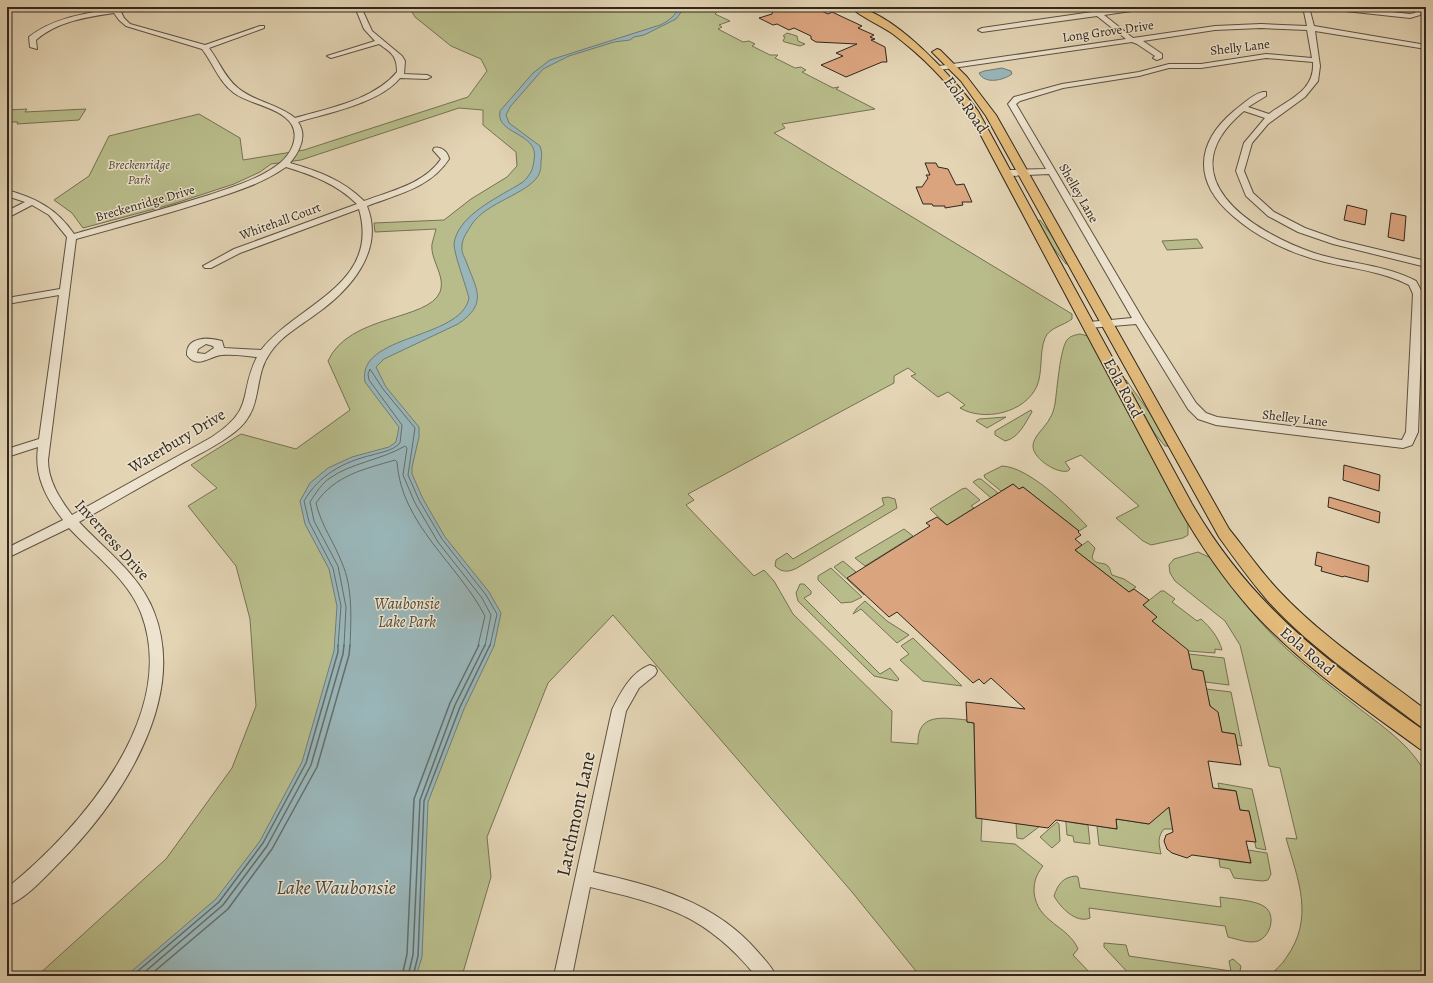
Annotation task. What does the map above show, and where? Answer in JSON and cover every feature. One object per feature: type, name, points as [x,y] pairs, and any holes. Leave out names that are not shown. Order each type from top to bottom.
[{"type":"main road","name":"Eola Road","points":[[855,7],[899,34],[939,68],[954,84],[972,108],[1191,516],[1241,587],[1266,615],[1301,648],[1426,743]]},
{"type":"main road","name":"Eola Road","points":[[870,7],[925,43],[952,66],[983,103],[1023,172],[1214,516],[1246,562],[1274,595],[1305,625],[1343,658],[1426,720]]},
{"type":"street","points":[[34,47],[32,39],[44,30],[66,22],[115,9],[135,7]]},
{"type":"street","points":[[115,9],[124,22],[134,27],[205,47],[214,57],[228,82],[236,92],[279,112],[294,121],[365,98],[385,88],[399,76],[401,71],[400,60],[367,29],[358,7]]},
{"type":"street","points":[[1089,7],[1132,40],[1133,43],[1150,56],[1157,58],[1169,66]]},
{"type":"street","points":[[982,30],[1145,7]]},
{"type":"street","points":[[1306,7],[1316,75],[1310,88],[1271,117],[1256,132],[1245,149],[1240,170],[1241,180],[1258,203],[1287,223],[1313,235],[1338,244],[1426,264]]},
{"type":"street","points":[[1327,7],[1410,16],[1418,14],[1421,7]]},
{"type":"street","name":"Long Grove Drive","points":[[939,68],[1225,27],[1261,26],[1310,28],[1352,33],[1425,47]]},
{"type":"street","points":[[205,47],[262,27]]},
{"type":"street","points":[[331,56],[380,42]]},
{"type":"street","name":"Shelly Lane","points":[[1169,66],[1201,66],[1266,56],[1315,60]]},
{"type":"street","name":"Shelley Lane","points":[[1169,66],[1139,74],[1062,86],[1014,100],[1012,104],[1139,321],[1192,406],[1208,419],[1396,444],[1408,442],[1412,432],[1416,288],[1413,283],[1402,278],[1309,254],[1264,232],[1230,209],[1216,191],[1208,173],[1207,163],[1216,138],[1225,124],[1242,108],[1263,94]]},
{"type":"street","points":[[399,76],[427,77]]},
{"type":"street","points":[[1242,108],[1271,117]]},
{"type":"street","name":"Breckenridge Drive","points":[[72,237],[169,211],[256,181],[284,164],[291,156],[298,140],[299,133],[294,121]]},
{"type":"street","name":"Whitehall Court","points":[[208,266],[236,251],[415,186],[430,177],[440,168],[445,159],[444,155],[437,150]]},
{"type":"street","points":[[284,164],[317,174],[333,181],[362,205]]},
{"type":"street","points":[[1008,173],[1052,171]]},
{"type":"street","points":[[7,193],[33,201],[58,218],[72,237]]},
{"type":"street","points":[[7,215],[33,201]]},
{"type":"street","name":"Waterbury Drive","points":[[7,553],[70,521],[219,437],[238,424],[244,417],[252,402],[255,373],[263,354],[283,334],[335,294],[356,270],[365,250],[368,238],[368,226],[362,205]]},
{"type":"street","points":[[1264,232],[1287,223]]},
{"type":"street","name":"Inverness Drive","points":[[7,898],[66,844],[91,815],[123,771],[145,720],[153,692],[157,654],[153,627],[146,607],[136,591],[91,541],[70,521],[51,496],[46,485],[42,464],[44,441],[72,237]]},
{"type":"street","points":[[7,301],[65,291]]},
{"type":"street","points":[[1089,325],[1139,321]]},
{"type":"street","points":[[218,350],[263,354]]},
{"type":"street","points":[[7,453],[44,441]]},
{"type":"street","name":"Larchmont Lane","points":[[562,976],[619,710],[634,684],[650,671]]},
{"type":"street","points":[[583,878],[657,895],[689,907],[706,917],[738,942],[767,976]]},
{"type":"green space","points":[[409,7],[722,7],[715,14],[730,21],[719,25],[722,27],[718,29],[743,42],[749,41],[755,44],[752,46],[770,55],[778,55],[775,58],[795,68],[801,67],[806,70],[802,72],[833,88],[839,87],[836,89],[875,109],[782,124],[785,128],[774,133],[1072,314],[1072,319],[1053,329],[1047,334],[1043,344],[1040,374],[1037,386],[1023,403],[1014,409],[992,414],[970,412],[960,408],[965,405],[948,392],[938,397],[911,376],[916,374],[908,368],[894,376],[894,383],[688,494],[694,500],[686,505],[754,576],[764,570],[774,581],[793,614],[892,711],[891,742],[918,744],[922,726],[934,719],[958,719],[967,720],[967,722],[974,723],[976,817],[982,819],[981,841],[1015,844],[1043,866],[1035,881],[1034,892],[1036,902],[1041,911],[1073,941],[1078,949],[1073,955],[1093,976],[920,976],[852,892],[613,615],[548,683],[487,837],[491,877],[462,976],[37,976],[166,859],[232,768],[256,706],[250,619],[236,566],[188,506],[217,488],[191,465],[241,434],[296,449],[350,410],[328,361],[338,346],[353,334],[370,326],[420,308],[433,301],[440,292],[441,286],[440,274],[432,250],[436,229],[375,232],[374,223],[444,220],[471,199],[507,177],[517,166],[516,152],[483,125],[483,110],[459,108],[301,160],[271,164],[260,172],[234,184],[173,204],[83,228],[72,213],[54,200],[89,176],[109,136],[199,114],[240,138],[243,160],[304,150],[468,97],[487,71],[481,59],[451,46],[415,17]]},
{"type":"green space","points":[[787,33],[797,36],[798,41],[805,44],[800,46],[783,41],[785,37],[783,36]]},
{"type":"green space","points":[[27,109],[25,112],[86,109],[79,120],[17,124],[18,122],[7,122],[7,110]]},
{"type":"green space","points":[[1040,220],[1052,236],[1069,264],[1066,264],[1052,246],[1038,221]]},
{"type":"green space","points":[[1197,239],[1203,248],[1167,250],[1162,241]]},
{"type":"green space","points":[[1080,334],[1088,336],[1188,524],[1188,535],[1183,538],[1151,545],[1143,541],[1116,518],[1139,506],[1081,455],[1065,462],[1070,469],[1068,471],[1063,471],[1047,465],[1034,452],[1033,443],[1052,415],[1055,404],[1062,352],[1067,340],[1074,335]]},
{"type":"green space","points":[[1124,380],[1126,380],[1152,416],[1168,446],[1165,446],[1155,434]]},
{"type":"green space","points":[[1031,410],[1032,412],[1024,425],[1014,437],[1005,441],[995,435],[995,431]]},
{"type":"green space","points":[[1006,417],[987,428],[976,421],[979,419]]},
{"type":"green space","points":[[1002,466],[1013,468],[1036,480],[1048,489],[1087,526],[1079,531],[1023,487],[1019,489],[1013,484],[1001,491],[985,478],[984,475]]},
{"type":"green space","points":[[981,479],[998,493],[991,498],[973,482]]},
{"type":"green space","points":[[966,488],[980,500],[971,506],[974,508],[947,525],[930,509],[962,489]]},
{"type":"green space","points":[[888,497],[895,499],[897,508],[797,568],[786,571],[780,570],[775,566],[776,560],[787,553],[793,559],[884,505],[882,498]]},
{"type":"green space","points":[[904,529],[913,536],[865,566],[855,558]]},
{"type":"green space","points":[[1088,541],[1095,548],[1092,557],[1095,562],[1108,566],[1112,575],[1124,579],[1136,587],[1129,592],[1075,550]]},
{"type":"green space","points":[[1198,552],[1211,558],[1248,607],[1278,641],[1313,672],[1395,736],[1413,754],[1426,775],[1426,976],[1269,976],[1284,961],[1295,943],[1300,928],[1302,914],[1299,884],[1286,838],[1297,839],[1280,768],[1269,766],[1240,645],[1225,621],[1175,581],[1170,573],[1169,565],[1174,559]]},
{"type":"green space","points":[[843,561],[856,572],[848,578],[865,594],[864,595],[834,567]]},
{"type":"green space","points":[[831,568],[862,597],[852,602],[841,603],[818,580],[818,576]]},
{"type":"green space","points":[[800,584],[804,584],[811,591],[811,594],[804,598],[880,674],[890,668],[899,679],[897,681],[874,676],[798,601],[796,593]]},
{"type":"green space","points":[[1161,591],[1164,591],[1175,599],[1172,602],[1197,621],[1201,619],[1211,629],[1222,650],[1215,649],[1215,653],[1188,651],[1152,621],[1156,618],[1155,615],[1143,605]]},
{"type":"green space","points":[[865,601],[887,621],[909,635],[897,643],[861,609],[853,614]]},
{"type":"green space","points":[[913,638],[962,686],[923,681],[900,660],[909,654],[901,646]]},
{"type":"green space","points":[[1189,654],[1224,658],[1229,685],[1205,682],[1203,671],[1191,669]]},
{"type":"green space","points":[[1206,689],[1231,692],[1242,746],[1237,745],[1235,734],[1222,732],[1218,713],[1210,706]]},
{"type":"green space","points":[[1218,783],[1252,789],[1266,850],[1256,848],[1249,811],[1240,810],[1236,791],[1219,788]]},
{"type":"green space","points":[[1167,808],[1169,808],[1173,829],[1164,829],[1160,835],[1159,844],[1161,854],[1099,845],[1097,826],[1117,829],[1116,819],[1149,824]]},
{"type":"green space","points":[[1065,812],[1068,812],[1069,822],[1088,825],[1090,844],[1074,842],[1073,836],[1067,835]]},
{"type":"green space","points":[[1057,822],[1059,824],[1060,841],[1052,848],[1040,837]]},
{"type":"green space","points":[[1016,823],[1040,826],[1023,839],[1017,838]]},
{"type":"green space","points":[[1248,850],[1267,853],[1271,874],[1268,880],[1262,881],[1234,878],[1230,869],[1220,867],[1219,859],[1251,863]]},
{"type":"green space","points":[[1076,876],[1078,877],[1080,888],[1221,907],[1220,897],[1256,903],[1265,907],[1270,915],[1271,920],[1269,930],[1266,935],[1258,941],[1251,942],[1228,937],[1225,926],[1089,908],[1090,918],[1079,919],[1064,909],[1054,896],[1057,888],[1064,880]]},
{"type":"green space","points":[[1104,943],[1126,945],[1129,956],[1231,971],[1229,961],[1233,959],[1241,966],[1240,971],[1235,976],[1131,976],[1104,947]]},
{"type":"water","name":"Lake Waubonsie","points":[[678,7],[682,7],[682,11],[676,19],[644,35],[634,37],[630,40],[614,42],[569,56],[543,69],[510,107],[506,115],[509,123],[540,146],[542,154],[541,168],[538,176],[533,182],[479,216],[464,237],[462,252],[476,288],[477,295],[477,302],[474,309],[458,324],[384,359],[376,367],[386,387],[419,427],[419,437],[412,467],[412,474],[423,499],[445,537],[489,592],[501,613],[494,646],[464,709],[428,802],[422,957],[416,976],[126,976],[216,899],[260,841],[302,762],[334,651],[337,606],[329,569],[305,524],[300,501],[310,483],[328,468],[352,457],[389,447],[396,442],[399,427],[365,382],[367,366],[376,355],[392,345],[448,322],[462,312],[469,298],[454,244],[457,234],[471,215],[481,207],[523,182],[528,177],[534,164],[534,151],[531,144],[504,125],[500,119],[500,111],[533,73],[550,60],[660,25],[674,15]]},
{"type":"water","points":[[1002,68],[1011,71],[1012,74],[1004,78],[990,80],[982,77],[979,73],[984,71]]},
{"type":"building","points":[[790,7],[813,7],[828,14],[832,12],[862,26],[858,28],[874,35],[870,37],[875,39],[871,40],[885,47],[887,62],[882,62],[846,77],[821,65],[843,56],[836,53],[857,44],[816,42],[811,39],[811,36],[794,28],[789,30],[777,24],[773,25],[759,18],[772,14],[773,10],[782,10]]},
{"type":"building","points":[[925,163],[936,163],[938,167],[948,169],[956,185],[964,184],[972,202],[962,202],[963,205],[945,208],[945,206],[923,204],[916,187],[922,187],[928,178],[926,175],[930,175]]},
{"type":"building","points":[[1347,205],[1367,210],[1365,225],[1344,220]]},
{"type":"building","points":[[1391,213],[1406,216],[1404,241],[1388,237]]},
{"type":"building","points":[[1344,465],[1380,475],[1379,491],[1343,480]]},
{"type":"building","points":[[1013,484],[1019,489],[1023,487],[1079,531],[1078,532],[1081,535],[1075,539],[1082,545],[1075,550],[1129,592],[1134,589],[1149,600],[1143,605],[1157,617],[1152,621],[1188,650],[1192,669],[1203,671],[1210,706],[1218,712],[1222,732],[1235,734],[1241,765],[1208,761],[1213,788],[1236,791],[1240,810],[1249,811],[1256,842],[1246,841],[1251,863],[1192,855],[1187,858],[1172,853],[1167,849],[1164,841],[1166,835],[1173,832],[1169,807],[1149,824],[1116,819],[1117,829],[1056,820],[1048,828],[976,818],[974,723],[967,722],[966,702],[1025,709],[991,678],[984,684],[979,679],[973,683],[897,612],[889,617],[847,578],[930,526],[926,523],[937,517],[947,525]]},
{"type":"building","points":[[1329,497],[1380,512],[1379,523],[1328,507]]},
{"type":"building","points":[[1317,552],[1369,566],[1368,582],[1321,571],[1322,567],[1315,565]]},
{"type":"park label","name":"Breckenridge Park","points":[[139,172]]},
{"type":"park label","name":"Waubonsie Lake Park","points":[[407,613]]}]
